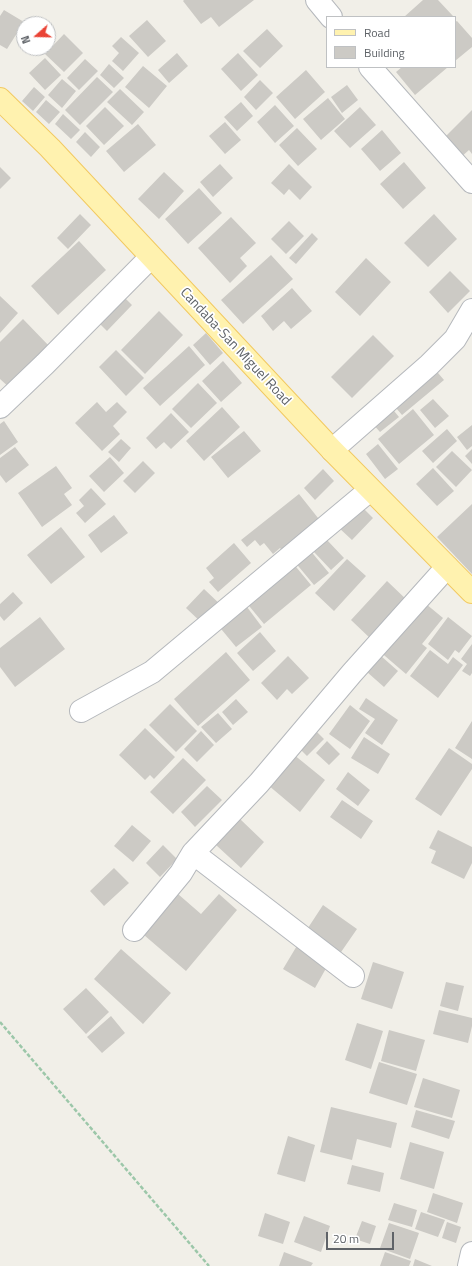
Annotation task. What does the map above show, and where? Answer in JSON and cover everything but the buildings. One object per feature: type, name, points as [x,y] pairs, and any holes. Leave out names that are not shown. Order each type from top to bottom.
[{"type":"main road","name":"Candaba-San Miguel Road","points":[[0,99],[50,148],[370,490],[472,592]]},
{"type":"street","points":[[317,0],[330,16]]},
{"type":"street","points":[[371,68],[472,182]]},
{"type":"street","points":[[0,407],[151,256]]},
{"type":"street","points":[[332,450],[429,365],[455,339],[472,310]]},
{"type":"street","points":[[82,711],[152,672],[370,490]]},
{"type":"street","points":[[134,930],[181,872],[193,853],[259,783],[352,673],[447,567]]},
{"type":"street","points":[[193,853],[354,976]]},
{"type":"street","points":[[469,1266],[472,1253]]},
{"type":"path","points":[[0,1022],[209,1266]]}]
